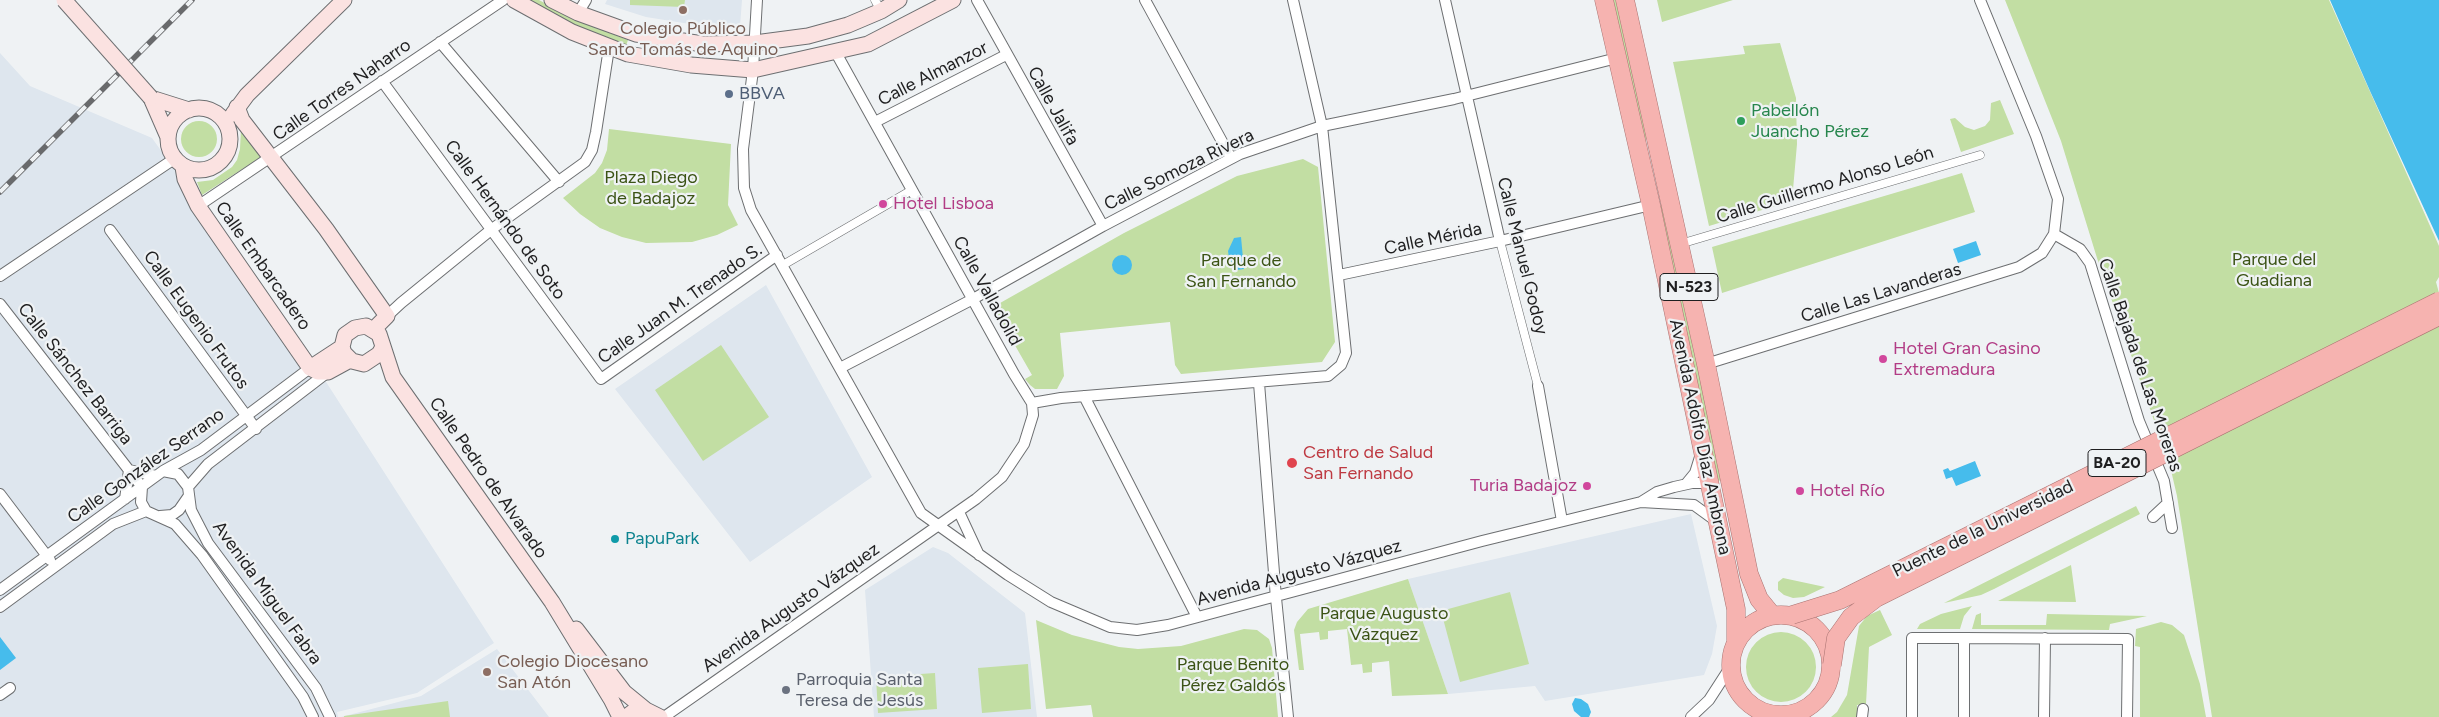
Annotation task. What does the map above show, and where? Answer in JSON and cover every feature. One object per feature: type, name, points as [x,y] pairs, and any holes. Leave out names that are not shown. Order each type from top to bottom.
[{"type":"highway","name":"Avenida Adolfo Díaz Ambrona","points":[[1604,0],[1651,205],[1736,609],[1736,641]]},
{"type":"highway","name":"Avenida Adolfo Díaz Ambrona","points":[[1625,0],[1706,364],[1749,574],[1760,599],[1772,615]]},
{"type":"highway","points":[[1651,205],[1658,200],[1660,190],[1650,144],[1652,121]]},
{"type":"highway","name":"Puente de la Universidad","points":[[1792,615],[1840,600],[2439,301]]},
{"type":"highway","name":"Puente de la Universidad","points":[[1832,665],[1836,638],[1851,617],[1876,598],[2439,316]]},
{"type":"highway","points":[[1709,483],[1725,495],[1740,558],[1749,574]]},
{"type":"highway","name":"BA-20","points":[[1772,615],[1792,615],[1808,622],[1821,633],[1829,648],[1832,665],[1829,679],[1823,692],[1813,704],[1799,714],[1774,715],[1750,711],[1736,687],[1731,666],[1736,641],[1754,624],[1772,615]]},
{"type":"main road","points":[[64,0],[151,98],[168,137]]},
{"type":"main road","points":[[229,133],[223,118],[211,110],[198,108],[180,114],[172,122],[168,144],[179,163],[199,170],[216,165],[224,158],[229,147],[231,122],[237,107],[344,0]]},
{"type":"main road","points":[[514,0],[547,20],[609,48],[661,61],[753,70],[868,44],[953,0]]},
{"type":"main road","points":[[552,0],[578,14],[609,26],[661,39],[703,44],[755,43],[808,36],[848,25],[878,6],[899,0]]},
{"type":"main road","points":[[211,110],[247,95]]},
{"type":"main road","points":[[151,98],[189,110]]},
{"type":"main road","points":[[237,107],[242,120],[326,229],[387,316],[374,328]]},
{"type":"main road","name":"Calle Embarcadero","points":[[179,163],[184,180],[198,206],[304,367]]},
{"type":"main road","points":[[304,367],[352,357],[379,354],[383,347],[379,334],[374,328],[361,326],[349,331],[343,341],[352,357],[393,377]]},
{"type":"main road","name":"Calle Pedro de Alvarado","points":[[383,347],[393,377],[552,602],[620,717]]},
{"type":"main road","points":[[304,367],[318,372],[328,372],[352,357]]},
{"type":"main road","name":"Calle Pedro de Alvarado","points":[[552,602],[584,639],[624,692],[646,710],[662,717]]},
{"type":"main road","points":[[626,717],[634,711],[646,710]]},
{"type":"street","name":"Calle Torres Naharro","points":[[198,206],[503,0]]},
{"type":"street","points":[[578,14],[586,0]]},
{"type":"street","name":"Avenida Augusto Vázquez","points":[[757,0],[753,70],[743,150],[744,188],[751,210],[778,255],[921,513],[979,556],[1051,602],[1110,627],[1137,630],[1168,625],[1276,598],[1562,521],[1641,502],[1694,505],[1707,512],[1718,523]]},
{"type":"street","name":"Calle Jalifa","points":[[977,0],[1103,226]]},
{"type":"street","points":[[1145,0],[1231,158]]},
{"type":"street","points":[[938,527],[1002,478],[1024,444],[1033,415],[1032,403],[1084,396],[1328,376],[1341,366],[1346,353],[1322,126],[1293,0]]},
{"type":"street","name":"Calle Manuel Godoy","points":[[1445,0],[1500,242],[1538,386],[1562,521]]},
{"type":"street","points":[[1980,0],[2036,136],[2058,199],[2054,234]]},
{"type":"street","points":[[440,42],[559,182]]},
{"type":"street","points":[[387,316],[492,229],[585,162],[592,150],[609,48]]},
{"type":"street","name":"Calle Valladolid","points":[[835,51],[1032,403]]},
{"type":"street","name":"Calle Almanzor","points":[[875,122],[1006,55]]},
{"type":"street","name":"Calle Somoza Rivera","points":[[840,368],[973,299],[1103,226],[1231,158],[1322,126],[1617,58]]},
{"type":"street","name":"Calle Hernándo de Soto","points":[[382,81],[601,379]]},
{"type":"street","name":"Calle Guillermo Alonso León","points":[[1679,244],[1980,155]]},
{"type":"street","points":[[0,276],[179,163]]},
{"type":"street","points":[[783,265],[912,190]]},
{"type":"street","name":"Calle Mérida","points":[[1339,275],[1500,242],[1651,205]]},
{"type":"street","name":"Calle Eugenio Frutos","points":[[110,230],[256,429]]},
{"type":"street","name":"Calle Las Lavanderas","points":[[1706,364],[2019,267],[2042,253],[2054,234]]},
{"type":"street","name":"Calle Bajada de Las Moreras","points":[[2054,234],[2080,249],[2090,263],[2139,421],[2164,481],[2172,528]]},
{"type":"street","name":"Calle Juan M. Trenado S.","points":[[601,379],[778,255]]},
{"type":"street","name":"Calle Sánchez Barriga","points":[[0,304],[142,487]]},
{"type":"street","name":"Calle González Serrano","points":[[0,590],[160,473],[201,450],[247,416],[304,367]]},
{"type":"street","name":"Calle González Serrano","points":[[160,516],[172,514],[179,510],[188,492],[208,464],[328,372]]},
{"type":"street","points":[[1259,383],[1276,598],[1288,717]]},
{"type":"street","points":[[1084,396],[1196,617]]},
{"type":"street","points":[[1686,484],[1698,468],[1701,444]]},
{"type":"street","points":[[125,499],[129,470],[178,474],[188,492]]},
{"type":"street","name":"Avenida Augusto Vázquez","points":[[1641,502],[1657,492],[1686,484],[1709,483]]},
{"type":"street","points":[[142,487],[141,502],[146,511]]},
{"type":"street","name":"Avenida Miguel Fabra","points":[[188,492],[196,523],[208,544],[316,688],[330,717]]},
{"type":"street","points":[[0,494],[55,567]]},
{"type":"street","points":[[2153,517],[2168,503]]},
{"type":"street","name":"Calle González Serrano","points":[[0,607],[113,524],[146,511]]},
{"type":"street","name":"Avenida Miguel Fabra","points":[[146,511],[175,524],[202,555],[303,698],[313,717]]},
{"type":"street","points":[[958,512],[979,556]]},
{"type":"street","name":"Avenida Augusto Vázquez","points":[[662,717],[887,560],[938,527]]},
{"type":"street","points":[[1912,717],[1912,638],[2128,639],[2127,717]]},
{"type":"street","points":[[1964,638],[1964,717]]},
{"type":"street","points":[[2044,717],[2045,638]]},
{"type":"street","points":[[1692,717],[1709,700],[1731,666]]},
{"type":"street","points":[[0,695],[10,688]]},
{"type":"shaded area","name":"Colegio Público Santo Tomás de Aquino","points":[[607,0],[742,0],[740,26],[690,24],[646,17],[605,4]]},
{"type":"shaded area","points":[[0,53],[30,86],[152,138],[319,371],[494,643],[417,693],[337,712],[338,717],[0,717]]},
{"type":"shaded area","points":[[766,285],[872,477],[750,562],[615,389]]},
{"type":"shaded area","points":[[1691,514],[1717,626],[1712,654],[1704,675],[1545,701],[1535,686],[1448,694],[1408,579]]},
{"type":"shaded area","points":[[933,547],[948,553],[1025,613],[1037,717],[874,717],[865,590]]},
{"type":"shaded area","name":"Colegio Diocesano San Atón","points":[[497,649],[549,717],[341,717],[421,696]]},
{"type":"green space","points":[[529,0],[539,0],[576,20],[628,40],[626,46],[601,38],[554,15]]},
{"type":"green space","points":[[630,0],[685,0],[684,7],[630,5]]},
{"type":"green space","points":[[1610,0],[1617,0],[1647,131],[1644,149]]},
{"type":"green space","points":[[1657,0],[1733,0],[1662,22]]},
{"type":"green space","name":"Parque del Guadiana","points":[[2005,0],[2329,0],[2439,246],[2439,277],[2436,282],[2439,293],[2439,717],[2212,717],[2177,496],[2170,466],[2097,258],[2061,141]]},
{"type":"green space","name":"Pabellón Juancho Pérez","points":[[1780,43],[1796,98],[1797,144],[1792,201],[1709,226],[1673,62],[1745,54],[1743,46]]},
{"type":"green space","points":[[2000,100],[2014,134],[1961,152],[1950,119],[1955,118],[1965,127],[1974,130],[1985,126],[1990,120],[1991,103]]},
{"type":"green space","points":[[199,121],[206,122],[212,126],[216,132],[216,146],[212,152],[206,156],[199,157],[192,156],[186,152],[182,146],[181,139],[182,132],[186,126],[192,122]]},
{"type":"green space","points":[[241,129],[261,157],[202,195],[197,182],[213,180],[232,167],[237,160],[240,149]]},
{"type":"green space","name":"Plaza Diego de Badajoz","points":[[609,129],[731,144],[728,205],[738,225],[717,235],[692,242],[646,243],[622,237],[600,228],[580,214],[563,198],[595,173],[602,163],[607,150]]},
{"type":"green space","name":"Parque de San Fernando","points":[[1303,159],[1318,167],[1335,342],[1322,362],[1181,374],[1175,365],[1170,322],[1060,333],[1064,376],[1057,389],[1035,389],[1025,379],[1032,375],[993,307],[1124,233],[1237,176]]},
{"type":"green space","points":[[1962,173],[1975,212],[1722,293],[1712,247]]},
{"type":"green space","points":[[1664,203],[1724,480],[1716,481],[1657,211]]},
{"type":"green space","points":[[721,345],[769,417],[703,461],[655,390]]},
{"type":"green space","points":[[2136,506],[2140,514],[1994,589],[1981,595],[1944,603]]},
{"type":"green space","points":[[2071,565],[2076,602],[1998,601]]},
{"type":"green space","points":[[1783,578],[1825,587],[1804,597],[1793,598],[1784,595],[1778,590],[1778,582]]},
{"type":"green space","name":"Parque Augusto Vázquez","points":[[1408,579],[1448,694],[1392,696],[1389,661],[1372,663],[1372,672],[1363,673],[1362,664],[1351,665],[1347,629],[1328,631],[1328,639],[1320,640],[1319,632],[1300,634],[1304,670],[1299,670],[1294,630],[1297,622],[1308,609]]},
{"type":"green space","points":[[1510,592],[1529,664],[1460,682],[1441,611]]},
{"type":"green space","points":[[1972,606],[1964,616],[1960,629],[1917,629],[1920,624],[1941,614]]},
{"type":"green space","points":[[1880,610],[1892,635],[1869,647],[1866,704],[1857,705],[1857,717],[1831,717],[1837,712],[1847,695],[1859,626],[1867,616]]},
{"type":"green space","points":[[1981,613],[1981,625],[2046,625],[2047,614],[2147,616],[2110,624],[2109,630],[1972,629],[1976,615]]},
{"type":"green space","name":"Parque Benito Pérez Galdós","points":[[1036,620],[1072,635],[1119,647],[1138,649],[1181,646],[1244,629],[1257,630],[1269,639],[1272,648],[1278,717],[1093,717],[1091,705],[1046,709]]},
{"type":"green space","points":[[2161,622],[2172,625],[2184,635],[2200,684],[2206,717],[2140,717],[2140,647],[2135,646],[2136,629]]},
{"type":"green space","points":[[1788,632],[1801,638],[1810,647],[1814,653],[1816,667],[1814,681],[1806,692],[1795,700],[1774,702],[1767,700],[1756,692],[1748,681],[1746,660],[1748,653],[1756,642],[1767,634]]},
{"type":"green space","points":[[1028,664],[1031,709],[982,713],[978,668]]},
{"type":"green space","points":[[935,673],[937,709],[878,713],[876,677]]},
{"type":"green space","points":[[448,701],[450,717],[344,717],[344,716]]},
{"type":"water","points":[[2330,0],[2439,0],[2439,241],[2370,91]]},
{"type":"water","points":[[1241,237],[1244,269],[1237,270],[1229,258],[1228,251],[1234,238]]},
{"type":"water","points":[[1976,241],[1981,255],[1958,263],[1953,249]]},
{"type":"water","points":[[1122,255],[1129,258],[1132,265],[1129,272],[1122,275],[1115,272],[1112,265],[1115,258]]},
{"type":"water","points":[[1975,461],[1981,476],[1956,486],[1952,477],[1946,479],[1943,470],[1948,468],[1950,471]]},
{"type":"water","points":[[0,637],[16,658],[0,670]]},
{"type":"water","points":[[1575,698],[1581,699],[1588,704],[1591,712],[1589,717],[1581,717],[1574,711],[1572,704]]},
{"type":"railway","points":[[0,192],[192,0]]},
{"type":"place","name":"Colegio Público Santo Tomás de Aquino","points":[[683,10]]},
{"type":"place","name":"BBVA","points":[[729,94]]},
{"type":"place","name":"Pabellón Juancho Pérez","points":[[1741,121]]},
{"type":"place","name":"Hotel Lisboa","points":[[883,204]]},
{"type":"place","name":"Hotel Gran Casino Extremadura","points":[[1883,359]]},
{"type":"place","name":"Centro de Salud San Fernando","points":[[1292,463]]},
{"type":"place","name":"Turia Badajoz","points":[[1587,486]]},
{"type":"place","name":"Hotel Río","points":[[1800,491]]},
{"type":"place","name":"PapuPark","points":[[615,539]]},
{"type":"place","name":"Colegio Diocesano San Atón","points":[[487,672]]},
{"type":"place","name":"Parroquia Santa Teresa de Jesús","points":[[786,690]]}]
